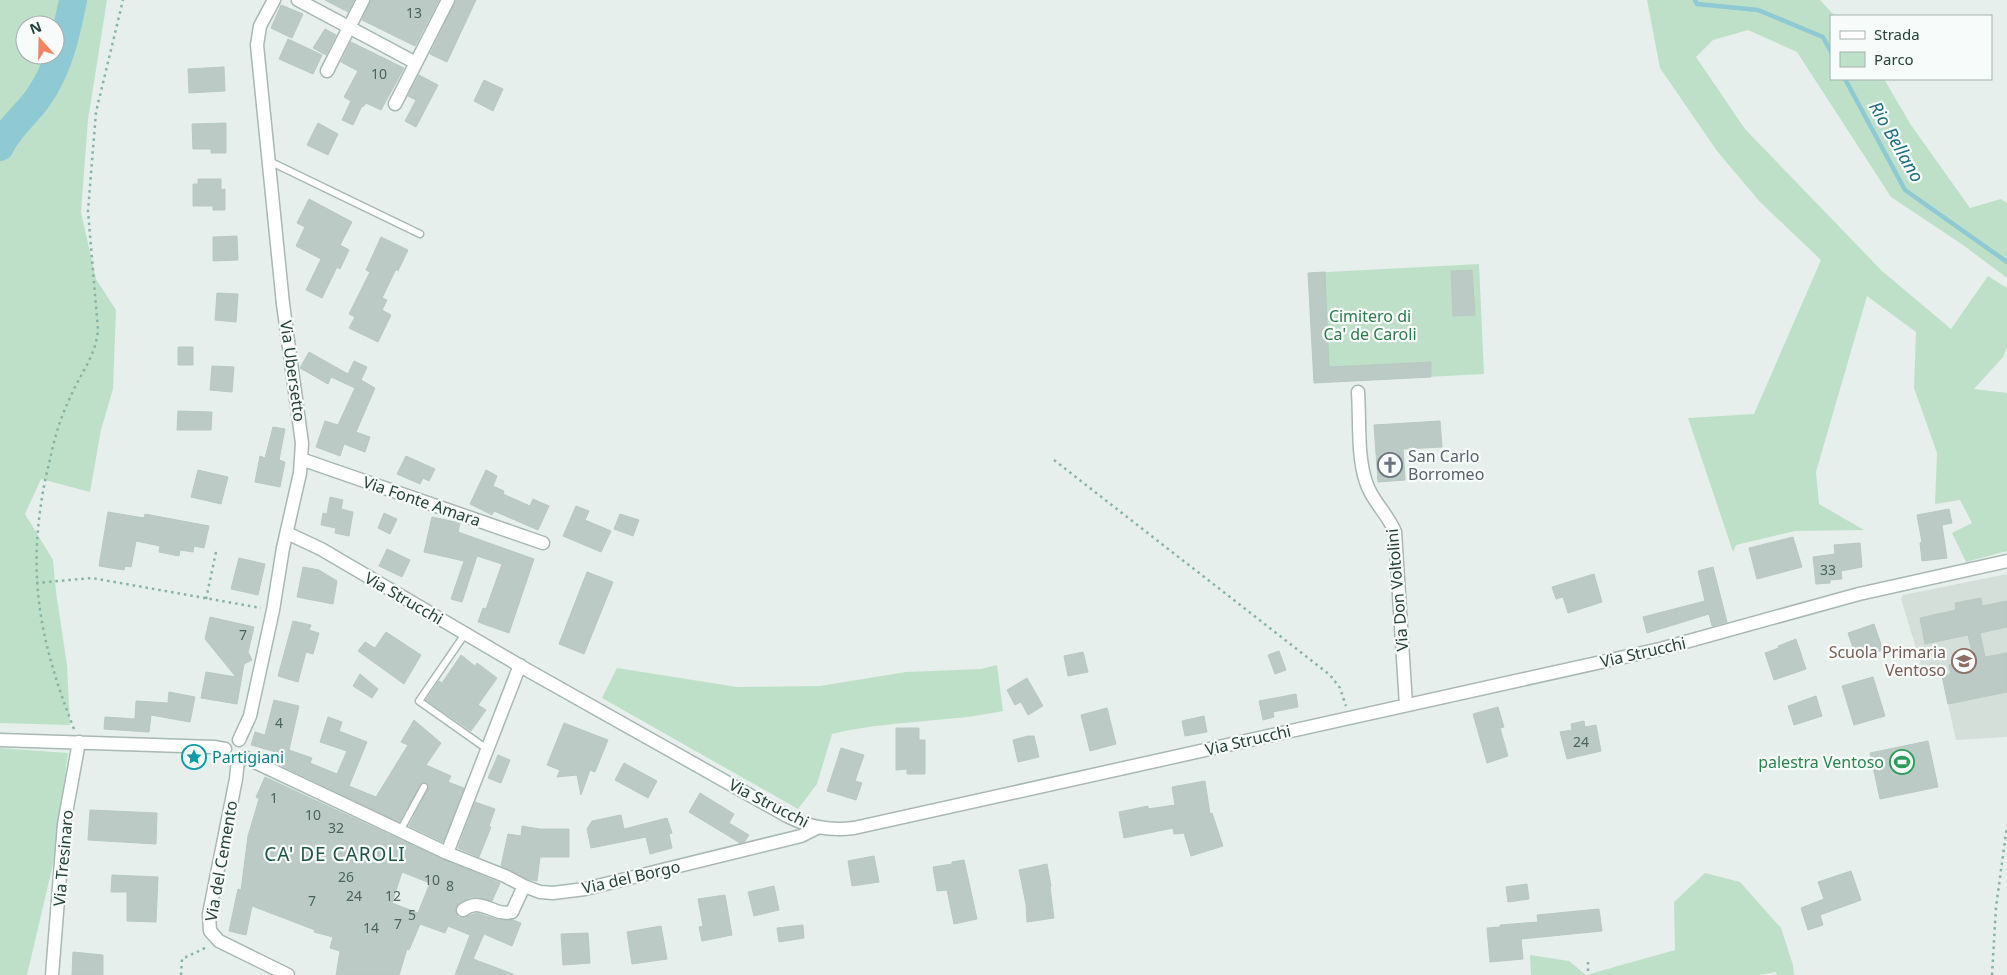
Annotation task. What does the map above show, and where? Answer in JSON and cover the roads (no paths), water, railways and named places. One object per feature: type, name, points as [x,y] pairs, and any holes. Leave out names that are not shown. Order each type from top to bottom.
[{"type":"street","name":"Via Ubersetto","points":[[239,740],[250,716],[273,610],[302,459],[302,443],[284,304],[256,45],[260,26],[274,0]]},
{"type":"street","points":[[298,0],[416,63]]},
{"type":"street","points":[[327,71],[363,0]]},
{"type":"street","points":[[395,104],[448,0]]},
{"type":"street","name":"Via Don Voltolini","points":[[1358,392],[1365,481],[1391,521],[1395,532],[1406,705]]},
{"type":"street","name":"Via Fonte Amara","points":[[302,459],[543,543]]},
{"type":"street","name":"Via Strucchi","points":[[287,533],[321,549],[465,634],[787,816],[817,828],[833,830],[854,828],[1660,649],[1859,594],[2007,561]]},
{"type":"street","points":[[447,853],[520,665]]},
{"type":"street","points":[[0,740],[214,747],[225,749],[230,741],[239,740],[246,747],[241,758]]},
{"type":"street","name":"Via Tresinaro","points":[[52,975],[64,824],[79,742]]},
{"type":"street","name":"Via del Borgo","points":[[225,749],[229,758],[241,758],[447,853],[506,876],[540,892],[553,893],[585,888],[801,836],[817,828]]},
{"type":"street","name":"Via del Cemento","points":[[241,758],[209,914],[210,931],[219,941],[288,975]]},
{"type":"street","points":[[463,910],[478,904],[503,913],[512,912],[524,886]]},
{"type":"lane","points":[[268,160],[420,234]]},
{"type":"lane","points":[[465,634],[420,701],[487,749]]},
{"type":"lane","points":[[400,831],[424,787]]},
{"type":"waterway","points":[[0,147],[8,133],[38,98],[51,75],[64,38],[73,0]]},
{"type":"waterway","name":"Rio Bellano","points":[[1695,0],[1697,4],[1758,10],[1823,37],[1830,50]]},
{"type":"waterway","name":"Rio Bellano","points":[[1846,80],[1905,190],[2007,262]]},
{"type":"place","name":"San Carlo Borromeo","points":[[1390,465]]},
{"type":"place","name":"Scuola Primaria Ventoso","points":[[1964,661]]},
{"type":"place","name":"Partigiani","points":[[194,757]]},
{"type":"place","name":"palestra Ventoso","points":[[1902,762]]},
{"type":"district","name":"CA' DE CAROLI","points":[[335,854]]},
{"type":"park label","name":"Cimitero di Ca' de Caroli","points":[[1370,325]]}]
